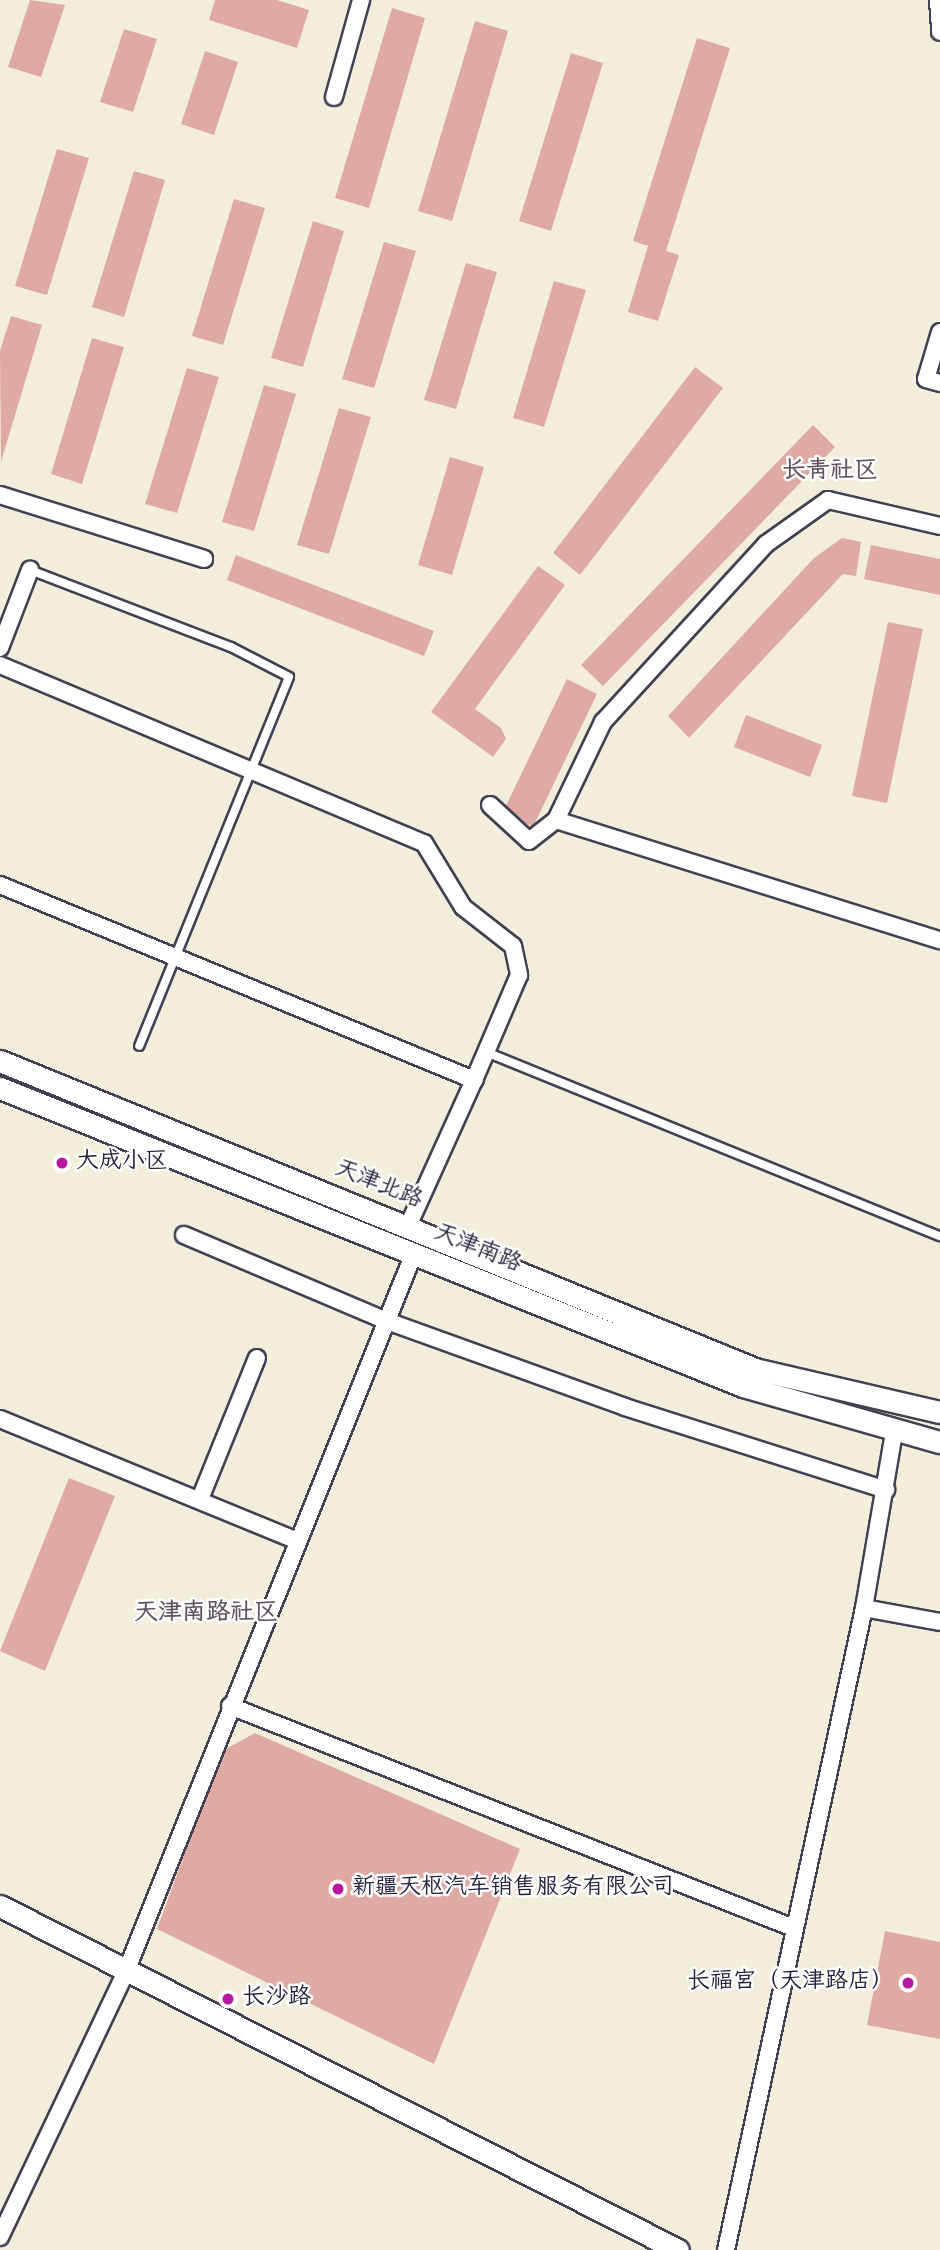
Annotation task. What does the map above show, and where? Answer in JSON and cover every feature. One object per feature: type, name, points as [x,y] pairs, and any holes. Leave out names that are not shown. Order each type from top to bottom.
[{"type":"street","points":[[334,97],[361,0]]},
{"type":"street","points":[[937,0],[940,32]]},
{"type":"street","points":[[940,331],[926,379],[940,383]]},
{"type":"street","points":[[0,495],[204,559]]},
{"type":"street","points":[[490,805],[529,841],[556,820],[603,722],[766,544],[828,500],[940,526]]},
{"type":"street","points":[[0,648],[30,570]]},
{"type":"street","points":[[0,666],[254,770],[424,844],[463,907],[513,946],[519,975],[408,1226]]},
{"type":"street","points":[[556,820],[940,940]]},
{"type":"street","points":[[0,885],[474,1080]]},
{"type":"street","name":"天津北路","points":[[0,1060],[755,1369],[940,1412]]},
{"type":"street","name":"天津南路","points":[[0,1088],[743,1386],[894,1433],[940,1442]]},
{"type":"street","points":[[184,1235],[384,1320],[625,1407],[886,1490]]},
{"type":"street","points":[[0,2236],[127,1969],[384,1320],[414,1253]]},
{"type":"street","points":[[200,1499],[257,1358]]},
{"type":"street","points":[[0,1419],[298,1541]]},
{"type":"street","points":[[726,2250],[791,1927],[864,1608],[894,1433]]},
{"type":"street","points":[[864,1608],[940,1622]]},
{"type":"street","points":[[230,1706],[791,1927]]},
{"type":"street","points":[[0,1906],[678,2250]]},
{"type":"lane","points":[[30,570],[230,647],[289,677],[254,770],[139,1046]]},
{"type":"lane","points":[[486,1052],[940,1236]]},
{"type":"building","points":[[30,0],[65,5],[41,77],[8,67]]},
{"type":"building","points":[[215,0],[277,0],[309,10],[297,48],[209,20]]},
{"type":"building","points":[[392,8],[425,18],[369,208],[335,198]]},
{"type":"building","points":[[475,21],[508,31],[452,221],[418,211]]},
{"type":"building","points":[[124,29],[157,39],[133,112],[100,102]]},
{"type":"building","points":[[697,38],[730,48],[666,251],[679,255],[658,321],[628,312],[648,246],[633,241]]},
{"type":"building","points":[[205,51],[238,62],[214,135],[181,124]]},
{"type":"building","points":[[571,53],[603,63],[551,231],[519,221]]},
{"type":"building","points":[[57,149],[89,158],[47,295],[15,286]]},
{"type":"building","points":[[134,171],[165,180],[124,317],[92,307]]},
{"type":"building","points":[[234,199],[265,208],[223,345],[192,336]]},
{"type":"building","points":[[313,221],[344,231],[303,367],[271,358]]},
{"type":"building","points":[[384,242],[416,251],[374,388],[342,379]]},
{"type":"building","points":[[466,263],[497,272],[456,409],[424,400]]},
{"type":"building","points":[[554,281],[586,290],[544,427],[513,418]]},
{"type":"building","points":[[11,316],[42,325],[1,462],[0,351]]},
{"type":"building","points":[[92,338],[124,347],[82,484],[51,474]]},
{"type":"building","points":[[695,367],[723,388],[580,575],[553,553]]},
{"type":"building","points":[[187,368],[219,377],[177,513],[145,504]]},
{"type":"building","points":[[264,385],[296,394],[254,531],[222,522]]},
{"type":"building","points":[[339,408],[371,417],[329,554],[297,545]]},
{"type":"building","points":[[813,425],[835,447],[603,686],[581,665]]},
{"type":"building","points":[[450,457],[484,467],[452,575],[418,565]]},
{"type":"building","points":[[842,538],[861,542],[856,576],[843,574],[689,738],[668,716],[814,558]]},
{"type":"building","points":[[871,545],[940,559],[940,595],[864,579]]},
{"type":"building","points":[[236,555],[434,631],[424,656],[227,580]]},
{"type":"building","points":[[538,566],[565,585],[475,709],[501,728],[506,739],[493,757],[431,712]]},
{"type":"building","points":[[888,622],[923,629],[887,803],[852,796]]},
{"type":"building","points":[[567,679],[597,694],[533,827],[503,812]]},
{"type":"building","points":[[746,715],[822,745],[810,777],[734,747]]},
{"type":"building","points":[[69,1478],[115,1496],[45,1671],[0,1651]]},
{"type":"building","name":"新疆天枢汽车销售服务有限公司","points":[[255,1733],[520,1849],[434,2064],[157,1929],[222,1751]]},
{"type":"building","name":"长福宫（天津路店）","points":[[885,1931],[940,1942],[940,2039],[867,2025]]},
{"type":"place","name":"大成小区","points":[[62,1163]]},
{"type":"place","name":"新疆天枢汽车销售服务有限公司","points":[[338,1889]]},
{"type":"place","name":"长福宫（天津路店）","points":[[908,1983]]},
{"type":"place","name":"长沙路","points":[[228,1999]]},
{"type":"district","name":"长青社区","points":[[830,473]]},
{"type":"district","name":"天津南路社区","points":[[206,1615]]}]
